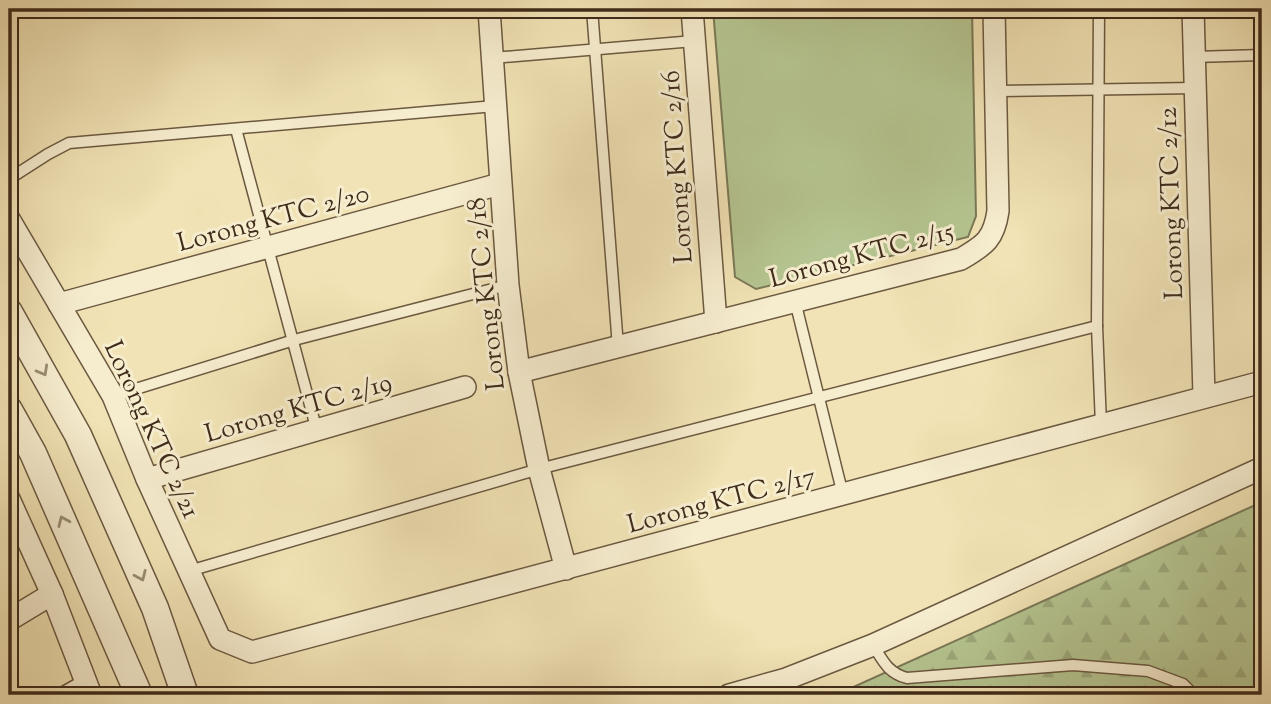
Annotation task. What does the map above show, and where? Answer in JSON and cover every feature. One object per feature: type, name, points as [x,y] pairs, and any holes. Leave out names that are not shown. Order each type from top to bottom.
[{"type":"street","name":"Lorong KTC 2/18","points":[[489,9],[508,285],[519,372],[539,470],[566,569]]},
{"type":"street","name":"Lorong KTC 2/16","points":[[692,9],[716,322]]},
{"type":"street","name":"Lorong KTC 2/15","points":[[519,372],[961,259],[982,247],[995,231],[998,211],[994,9]]},
{"type":"street","name":"Lorong KTC 2/12","points":[[1193,9],[1204,396]]},
{"type":"street","name":"Lorong KTC 2/20","points":[[60,304],[500,184]]},
{"type":"street","name":"Lorong KTC 2/21","points":[[9,219],[113,397],[220,639],[251,652]]},
{"type":"street","points":[[9,312],[78,435],[155,608],[185,695]]},
{"type":"street","name":"Lorong KTC 2/17","points":[[251,652],[1262,382]]},
{"type":"street","name":"Lorong KTC 2/19","points":[[147,479],[465,387]]},
{"type":"street","points":[[9,410],[33,453],[139,695]]},
{"type":"street","points":[[729,695],[786,679],[873,645],[1262,468]]},
{"type":"street","points":[[11,512],[52,594],[88,687]]},
{"type":"street","points":[[9,620],[52,594]]},
{"type":"lane","points":[[592,9],[618,347]]},
{"type":"lane","points":[[1099,9],[1097,326],[1101,425]]},
{"type":"lane","points":[[492,58],[694,41]]},
{"type":"lane","points":[[1194,57],[1262,55]]},
{"type":"lane","points":[[995,91],[1195,88]]},
{"type":"lane","points":[[9,179],[69,143],[495,106]]},
{"type":"lane","points":[[236,129],[317,431]]},
{"type":"lane","points":[[113,397],[294,340],[508,285]]},
{"type":"lane","points":[[795,301],[843,495]]},
{"type":"lane","points":[[189,571],[539,470],[1097,326]]},
{"type":"lane","points":[[873,645],[888,669],[907,678],[1073,665],[1148,671],[1183,684],[1194,695]]},
{"type":"lane","points":[[58,695],[88,687]]},
{"type":"green space","points":[[713,9],[972,9],[976,216],[968,237],[756,289],[735,277]]},
{"type":"green space","points":[[1262,502],[1262,695],[833,695],[838,694]]}]
